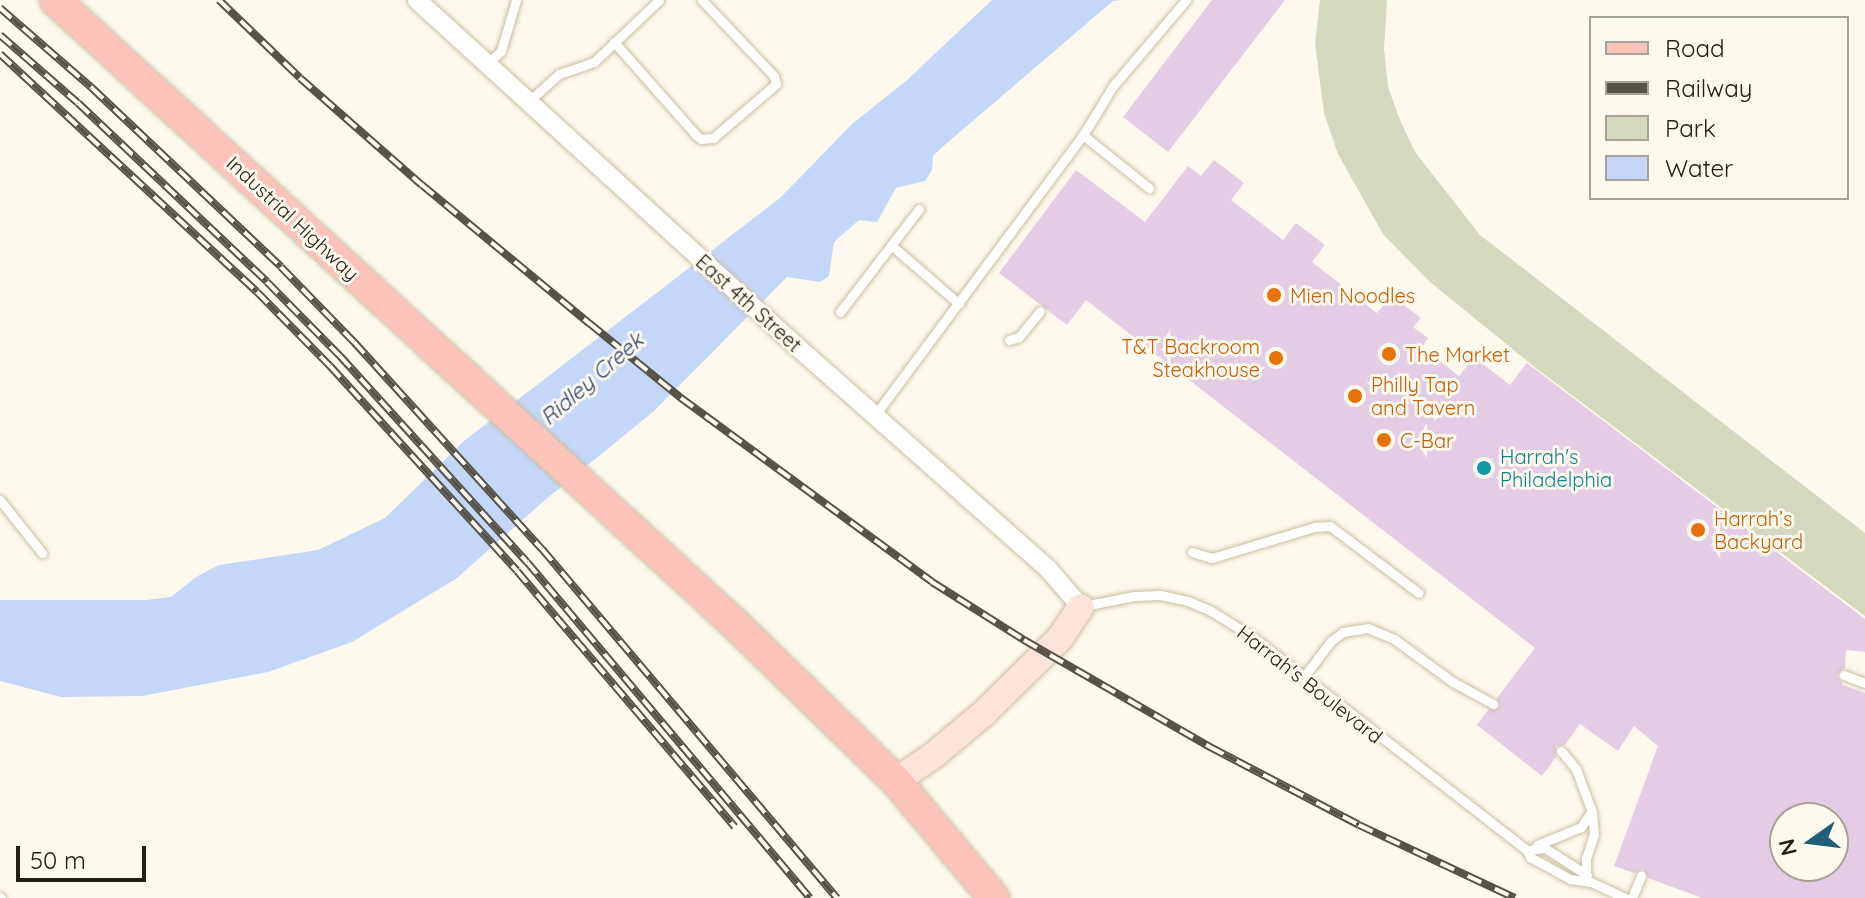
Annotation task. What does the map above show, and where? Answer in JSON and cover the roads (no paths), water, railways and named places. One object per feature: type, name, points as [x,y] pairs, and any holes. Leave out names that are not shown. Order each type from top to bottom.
[{"type":"main road","name":"Industrial Highway","points":[[55,0],[734,623],[896,781]]},
{"type":"main road","points":[[896,781],[994,898]]},
{"type":"street","name":"East 4th Street","points":[[417,0],[663,226],[1049,570],[1081,607]]},
{"type":"street","points":[[896,781],[984,713],[1060,638],[1081,607]]},
{"type":"lane","points":[[487,64],[501,51],[516,0]]},
{"type":"lane","points":[[528,102],[549,81],[590,65],[659,0]]},
{"type":"lane","points":[[614,42],[696,135],[701,139],[713,138],[776,84],[774,76],[702,0]]},
{"type":"lane","points":[[875,415],[1083,135],[1113,86],[1186,0]]},
{"type":"lane","points":[[1083,135],[1149,188]]},
{"type":"lane","points":[[840,312],[919,209]]},
{"type":"lane","points":[[891,245],[959,304]]},
{"type":"lane","points":[[1009,340],[1019,337],[1040,311]]},
{"type":"lane","points":[[0,500],[42,553]]},
{"type":"lane","points":[[1192,552],[1212,558],[1315,527],[1330,526],[1419,593]]},
{"type":"lane","name":"Harrah's Boulevard","points":[[1081,607],[1134,596],[1160,595],[1188,601],[1253,637],[1527,850],[1530,857],[1570,879],[1589,878]]},
{"type":"lane","points":[[1303,678],[1331,641],[1343,632],[1368,628],[1394,639],[1461,688],[1493,704]]},
{"type":"lane","points":[[1844,675],[1865,683]]},
{"type":"lane","points":[[1561,751],[1576,769],[1592,812],[1594,834],[1586,858],[1589,878]]},
{"type":"lane","points":[[1527,850],[1581,827],[1592,812]]},
{"type":"lane","name":"Harrah's Boulevard","points":[[1527,850],[1545,848],[1625,898]]},
{"type":"lane","points":[[1632,898],[1641,876]]},
{"type":"water","name":"Ridley Creek","points":[[992,0],[1122,0],[1113,1],[940,149],[933,156],[932,170],[925,181],[896,188],[877,222],[859,220],[834,242],[829,276],[820,282],[787,277],[654,411],[545,500],[457,578],[352,642],[268,672],[142,696],[61,697],[0,681],[0,600],[146,600],[171,597],[196,577],[219,565],[318,550],[385,518],[464,441],[780,198],[852,124],[906,81]]},
{"type":"railway","points":[[219,0],[300,78],[422,185],[589,323],[681,398],[932,582],[1024,640],[1210,747],[1359,825],[1515,898]]},
{"type":"railway","points":[[0,8],[92,88],[281,267],[354,342],[542,549],[837,898]]},
{"type":"railway","points":[[0,35],[78,103],[267,282],[340,356],[527,562],[810,898]]},
{"type":"railway","points":[[0,54],[257,292],[330,366],[517,571],[735,827]]},
{"type":"place","name":"Mien Noodles","points":[[1274,295]]},
{"type":"place","name":"The Market","points":[[1389,354]]},
{"type":"place","name":"T&T Backroom Steakhouse","points":[[1276,358]]},
{"type":"place","name":"Philly Tap and Tavern","points":[[1355,396]]},
{"type":"place","name":"C-Bar","points":[[1384,440]]},
{"type":"place","name":"Harrah's Philadelphia","points":[[1484,468]]},
{"type":"place","name":"Harrah’s Backyard","points":[[1698,530]]}]
